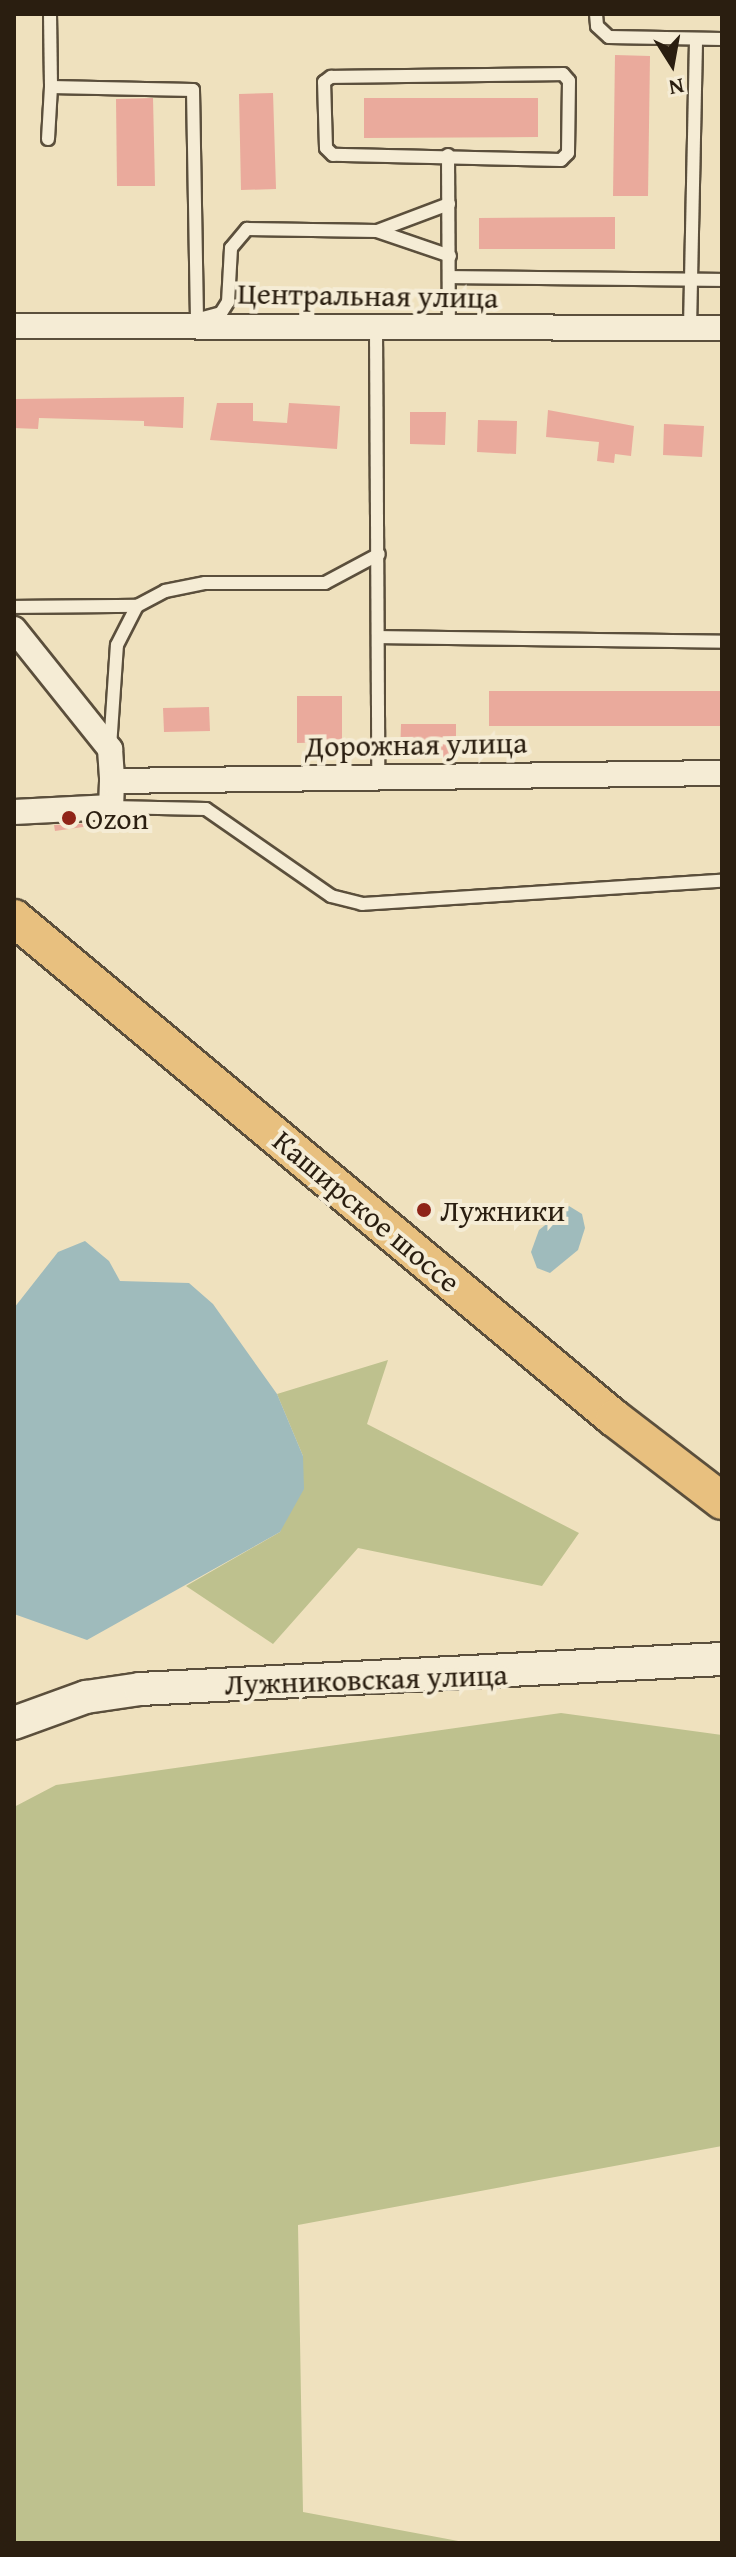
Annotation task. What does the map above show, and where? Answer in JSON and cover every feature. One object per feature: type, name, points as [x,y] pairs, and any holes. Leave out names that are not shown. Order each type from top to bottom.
[{"type":"main road","name":"Каширское шоссе","points":[[14,918],[602,1408],[722,1501]]},
{"type":"street","name":"Центральная улица","points":[[14,326],[196,323],[449,329],[722,328]]},
{"type":"street","points":[[14,629],[110,749],[112,781],[111,807],[14,812]]},
{"type":"street","name":"Дорожная улица","points":[[112,781],[722,773]]},
{"type":"street","name":"Лужниковская улица","points":[[14,1723],[86,1697],[140,1689],[722,1659]]},
{"type":"lane","points":[[48,139],[50,14]]},
{"type":"lane","points":[[596,14],[597,26],[609,37],[722,39]]},
{"type":"lane","points":[[690,328],[688,281],[696,39]]},
{"type":"lane","points":[[563,74],[569,81],[568,153],[561,160],[448,155],[333,155],[326,148],[324,82],[331,77],[563,74]]},
{"type":"lane","points":[[51,87],[193,90],[196,323],[221,313],[228,302],[231,248],[247,229],[377,231],[450,256]]},
{"type":"lane","points":[[448,155],[449,329]]},
{"type":"lane","points":[[377,231],[449,204]]},
{"type":"lane","points":[[450,277],[722,280]]},
{"type":"lane","points":[[376,328],[380,637],[378,776]]},
{"type":"lane","points":[[14,607],[137,606],[165,591],[205,583],[325,583],[379,554]]},
{"type":"lane","points":[[110,749],[117,645],[137,606]]},
{"type":"lane","points":[[380,637],[722,642]]},
{"type":"lane","points":[[111,807],[206,809],[331,896],[362,904],[722,881]]},
{"type":"green space","points":[[388,1360],[367,1424],[579,1533],[542,1586],[358,1548],[273,1644],[186,1586],[280,1532],[303,1456],[277,1394]]},
{"type":"green space","points":[[561,1713],[722,1735],[722,2146],[298,2225],[303,2512],[469,2543],[14,2543],[14,1807],[56,1785]]},
{"type":"water","points":[[569,1206],[582,1214],[585,1228],[578,1250],[550,1273],[537,1268],[531,1252],[539,1230]]},
{"type":"water","points":[[85,1241],[109,1261],[120,1281],[189,1283],[213,1304],[277,1394],[303,1456],[304,1489],[280,1532],[87,1640],[14,1614],[14,1308],[58,1252]]},
{"type":"building","points":[[615,55],[650,56],[648,196],[613,196]]},
{"type":"building","points":[[273,93],[276,189],[241,190],[239,94]]},
{"type":"building","points":[[153,98],[155,186],[117,186],[116,99]]},
{"type":"building","points":[[364,98],[538,98],[538,137],[364,138]]},
{"type":"building","points":[[615,217],[615,249],[479,249],[479,218]]},
{"type":"building","points":[[184,397],[183,428],[144,426],[144,421],[39,418],[38,429],[14,428],[14,399]]},
{"type":"building","points":[[217,403],[253,403],[253,421],[287,423],[289,403],[340,406],[337,449],[210,440]]},
{"type":"building","points":[[548,410],[634,426],[631,456],[615,454],[614,463],[597,461],[599,442],[546,437]]},
{"type":"building","points":[[410,412],[446,412],[445,445],[410,444]]},
{"type":"building","points":[[478,420],[517,421],[516,454],[477,452]]},
{"type":"building","points":[[664,424],[704,426],[702,457],[663,455]]},
{"type":"building","points":[[489,691],[722,691],[722,726],[489,726]]},
{"type":"building","points":[[297,696],[342,696],[342,742],[297,743]]},
{"type":"building","points":[[209,707],[210,731],[164,732],[163,708]]},
{"type":"building","points":[[401,724],[456,724],[456,758],[400,758]]},
{"type":"building","points":[[97,823],[55,831],[54,825]]},
{"type":"place","name":"Ozon","points":[[69,818]]},
{"type":"place","name":"Лужники","points":[[424,1210]]}]
